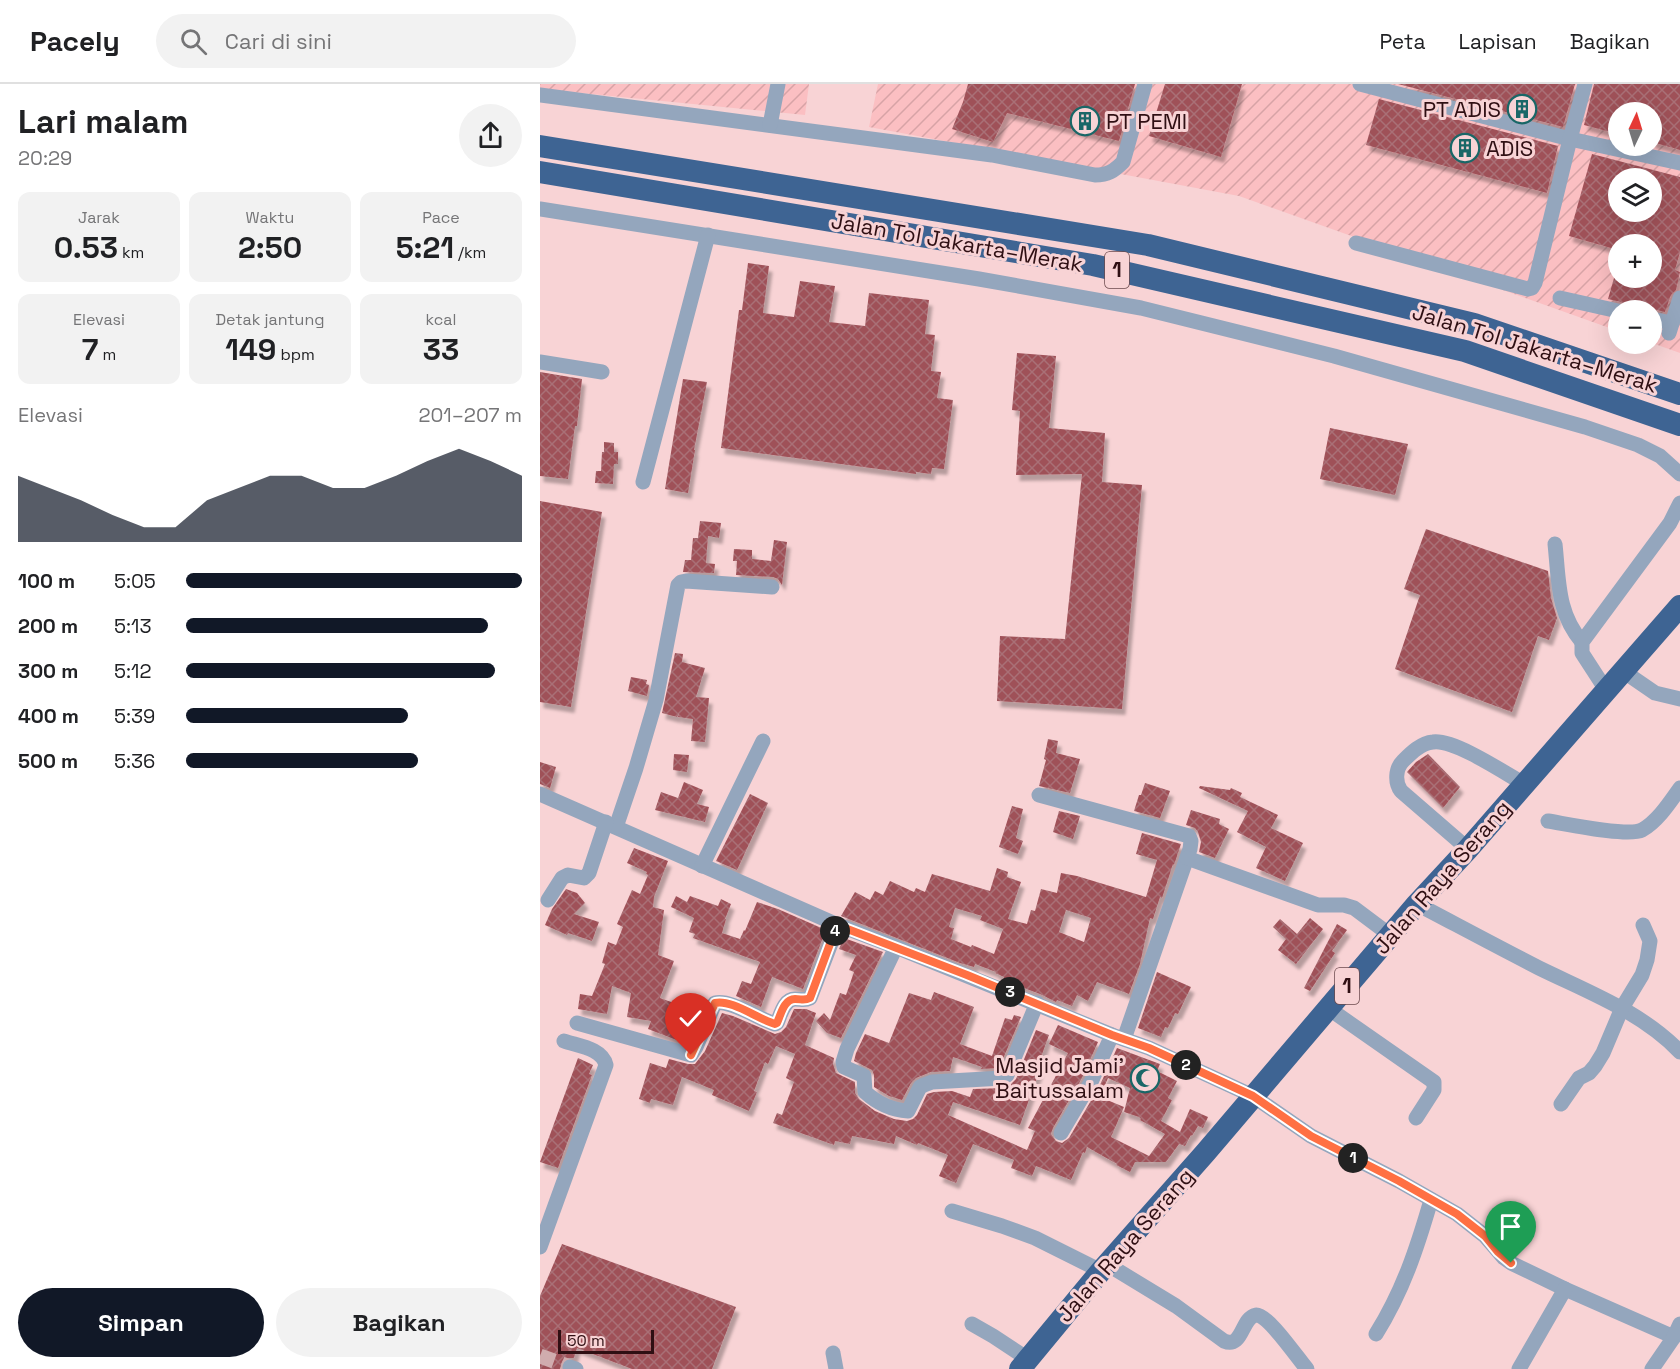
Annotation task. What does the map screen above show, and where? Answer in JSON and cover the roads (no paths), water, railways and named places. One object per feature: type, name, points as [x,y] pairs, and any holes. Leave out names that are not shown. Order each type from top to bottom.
[{"type":"highway","name":"Jalan Tol Jakarta–Merak","points":[[540,146],[1148,245],[1474,324],[1680,394]]},
{"type":"highway","name":"Jalan Tol Jakarta–Merak","points":[[540,172],[1093,265],[1465,351],[1680,425]]},
{"type":"highway","name":"Jalan Raya Serang","points":[[1024,1364],[1390,935],[1680,606]]},
{"type":"street","points":[[770,125],[778,84]]},
{"type":"street","points":[[540,95],[992,154],[1095,175],[1106,175],[1116,170],[1123,162],[1145,84]]},
{"type":"street","points":[[1360,84],[1570,139],[1680,163]]},
{"type":"street","points":[[1356,243],[1528,289],[1532,288],[1585,84]]},
{"type":"street","points":[[540,209],[979,279],[1142,308],[1334,356],[1585,427],[1646,449],[1660,456],[1680,474]]},
{"type":"street","points":[[643,482],[708,235]]},
{"type":"street","points":[[1560,298],[1608,309]]},
{"type":"street","points":[[1662,324],[1671,328],[1680,298]]},
{"type":"street","points":[[540,362],[602,372]]},
{"type":"street","points":[[1606,690],[1582,653],[1582,642],[1670,523],[1680,503]]},
{"type":"street","points":[[1555,544],[1557,580],[1562,604],[1571,630],[1582,642]]},
{"type":"street","points":[[548,900],[562,878],[568,875],[584,878],[589,873],[636,768],[656,700],[678,585],[686,580],[772,586]]},
{"type":"street","points":[[1623,671],[1655,693],[1680,699]]},
{"type":"street","points":[[702,866],[763,741]]},
{"type":"street","points":[[1468,849],[1397,786],[1400,764],[1420,745],[1440,741],[1471,754],[1524,784]]},
{"type":"street","points":[[1548,821],[1623,832],[1639,831],[1666,807],[1680,788]]},
{"type":"street","points":[[540,794],[837,925],[1158,1052],[1253,1096],[1311,1136],[1457,1214],[1485,1236],[1504,1258],[1565,1289],[1677,1330],[1652,1369]]},
{"type":"street","points":[[1039,795],[1189,836],[1191,841],[1187,858],[1118,1037],[1061,1133]]},
{"type":"street","points":[[1187,858],[1318,905],[1344,905],[1354,908],[1390,935]]},
{"type":"street","points":[[1417,904],[1622,1008],[1680,1052]]},
{"type":"street","points":[[577,1023],[691,1055],[715,1003],[719,1001],[775,1024],[789,1001],[794,999],[804,1001],[810,998],[837,925]]},
{"type":"street","points":[[1561,1104],[1579,1078],[1589,1073],[1595,1066],[1622,1008],[1642,975],[1650,941],[1643,925]]},
{"type":"street","points":[[896,947],[847,1049],[843,1062],[844,1067],[864,1076],[865,1092],[884,1105],[908,1111],[920,1088],[932,1082],[1003,1078],[1007,1075],[1037,1003]]},
{"type":"street","points":[[1328,1008],[1434,1082],[1434,1090],[1416,1118]]},
{"type":"street","points":[[540,1247],[606,1065],[605,1059],[598,1052],[564,1041]]},
{"type":"street","points":[[1376,1334],[1402,1287],[1431,1200]]},
{"type":"street","points":[[952,1211],[1035,1238],[1104,1268],[1176,1306],[1229,1343],[1237,1339],[1250,1318],[1260,1315],[1270,1323],[1307,1369]]},
{"type":"street","points":[[1519,1369],[1565,1289]]},
{"type":"street","points":[[972,1324],[993,1336],[1024,1364]]},
{"type":"street","points":[[833,1353],[836,1369]]},
{"type":"tunnel","points":[[540,1356],[570,1367]]},
{"type":"place","name":"PT ADIS","points":[[1522,109]]},
{"type":"place","name":"PT PEMI","points":[[1085,121]]},
{"type":"place","name":"ADIS","points":[[1465,148]]},
{"type":"place","name":"Masjid Jami' Baitussalam","points":[[1145,1078]]}]
